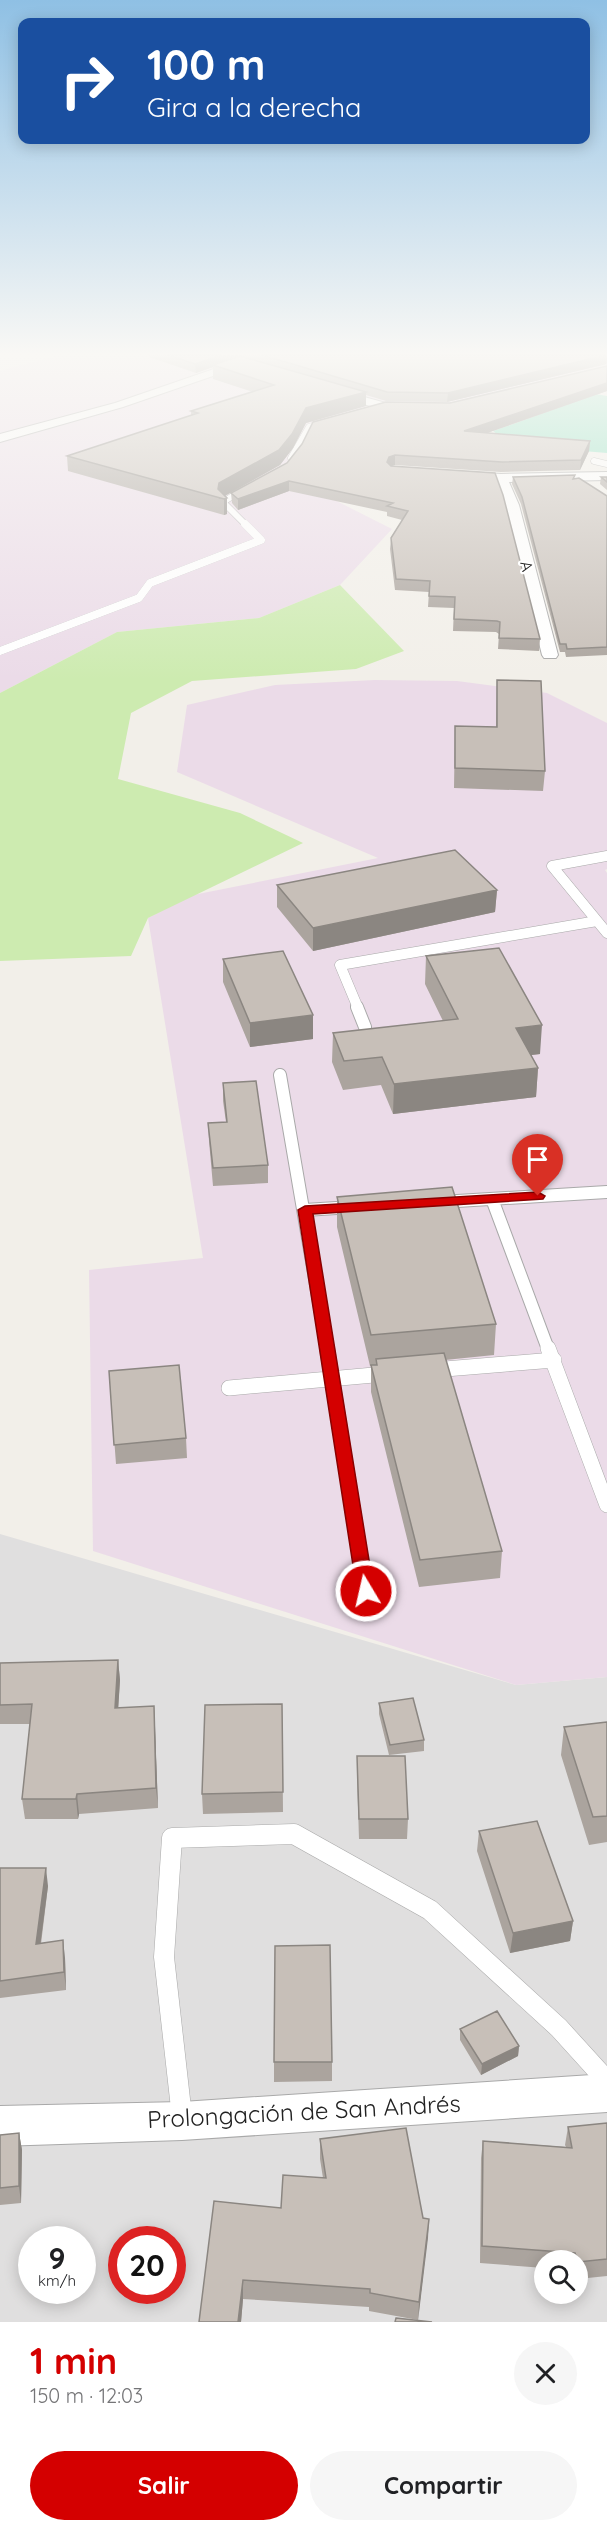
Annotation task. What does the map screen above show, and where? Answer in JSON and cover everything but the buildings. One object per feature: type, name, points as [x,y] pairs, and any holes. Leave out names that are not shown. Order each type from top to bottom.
[{"type":"street","points":[[450,475],[501,478],[607,476]]},
{"type":"street","points":[[578,477],[592,487]]},
{"type":"street","name":"A","points":[[501,478],[512,505],[550,655]]},
{"type":"street","name":"Prolongación de San Andrés","points":[[0,2126],[182,2121],[607,2093]]},
{"type":"lane","points":[[283,469],[287,463]]},
{"type":"lane","points":[[0,651],[139,598],[150,583],[261,540],[223,502],[248,487]]},
{"type":"lane","points":[[607,856],[552,866],[607,933]]},
{"type":"lane","points":[[365,1027],[340,965],[597,921]]},
{"type":"lane","points":[[280,1075],[305,1210],[366,1591]]},
{"type":"lane","points":[[434,1202],[607,1192]]},
{"type":"lane","points":[[492,1199],[607,1505]]},
{"type":"lane","points":[[305,1210],[364,1207]]},
{"type":"lane","points":[[425,1371],[554,1360]]},
{"type":"lane","points":[[229,1388],[401,1373]]},
{"type":"lane","points":[[182,2121],[165,1957],[172,1838],[294,1834],[430,1910],[559,2028],[607,2081]]},
{"type":"shaded area","points":[[0,463],[316,463],[283,474],[392,529],[340,585],[259,618],[117,632],[0,693]]},
{"type":"shaded area","points":[[375,680],[457,681],[547,693],[607,723],[607,869],[605,870],[607,873],[607,1677],[516,1685],[93,1551],[89,1270],[203,1258],[148,918],[193,895],[378,858],[177,772],[187,705],[275,685]]},
{"type":"shaded area","points":[[0,1534],[516,1685],[607,1677],[607,2322],[0,2322]]},
{"type":"green space","points":[[340,585],[404,651],[356,669],[192,681],[131,713],[118,779],[240,813],[303,843],[148,918],[131,956],[0,961],[0,693],[117,632],[259,618]]},
{"type":"route","points":[[366,1591],[305,1210],[538,1196]]}]
